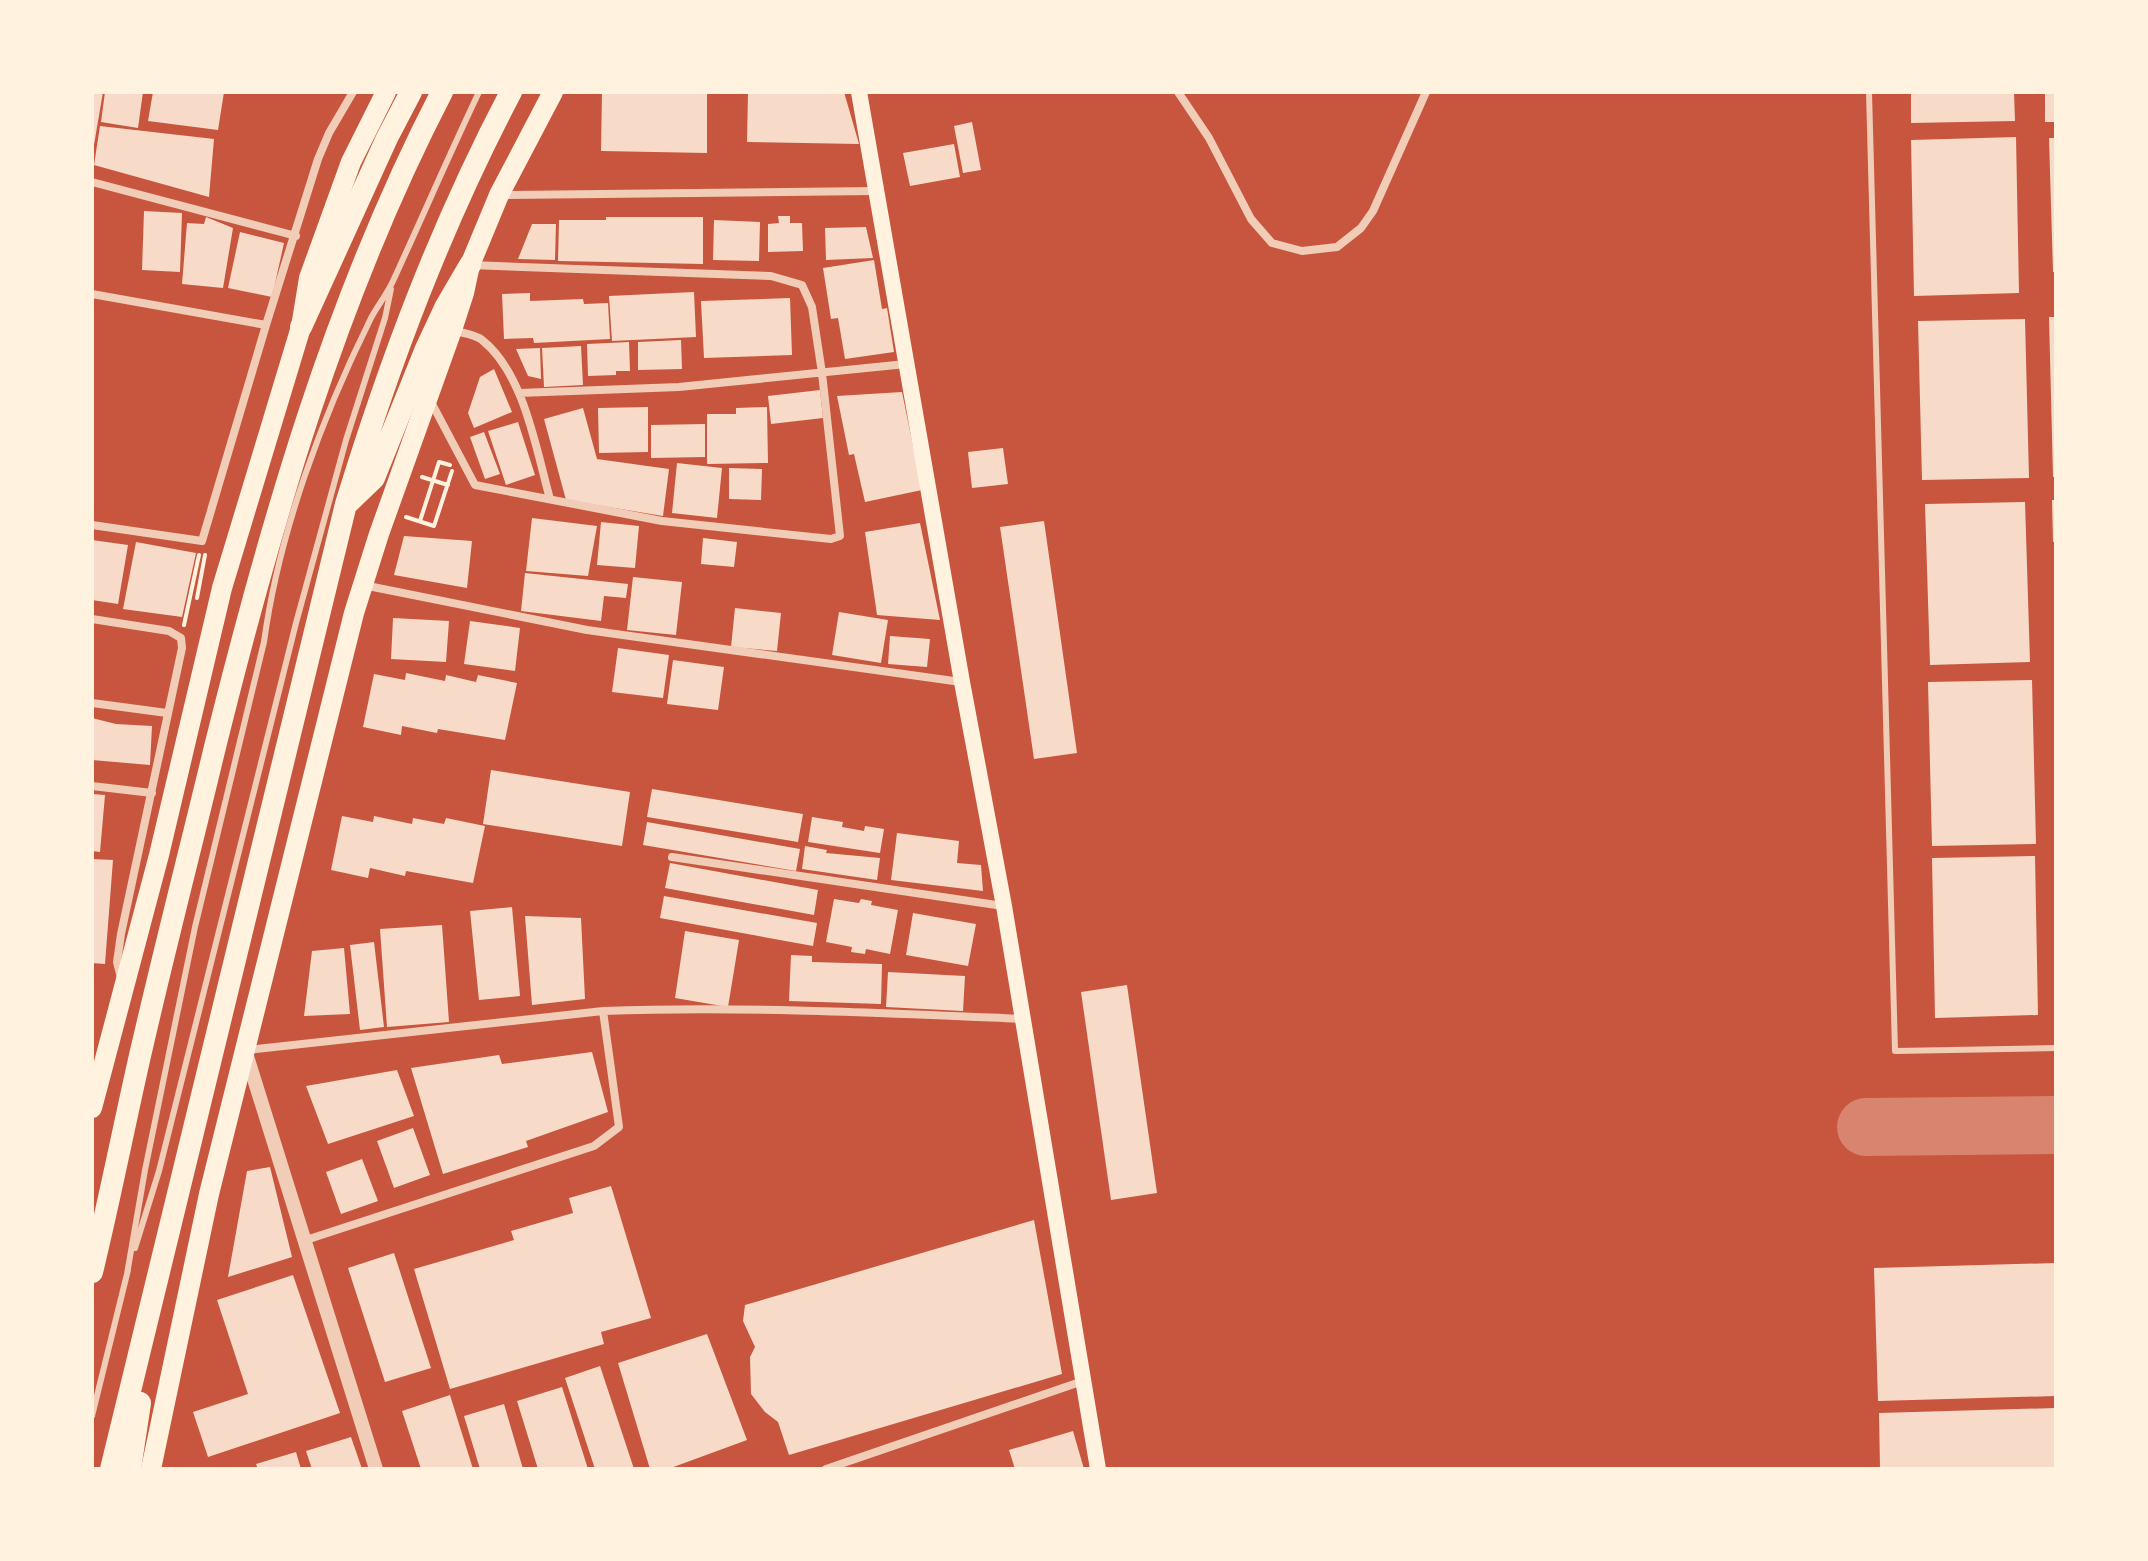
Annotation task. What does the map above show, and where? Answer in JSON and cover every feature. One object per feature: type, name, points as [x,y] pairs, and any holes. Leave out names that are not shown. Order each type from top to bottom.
[{"type":"highway","points":[[301,327],[411,92]]},
{"type":"highway","points":[[92,1272],[246,621],[336,330],[390,199],[442,92]]},
{"type":"highway","points":[[111,1469],[346,504],[372,420],[422,281],[456,203],[511,92]]},
{"type":"highway","points":[[346,504],[374,478],[425,351],[470,265]]},
{"type":"highway","points":[[130,1469],[143,1381],[148,1316]]},
{"type":"main road","points":[[92,1108],[99,1062],[124,992],[222,588],[301,327],[309,278],[351,162],[386,92]]},
{"type":"main road","points":[[151,1469],[209,1194],[363,585],[452,330],[470,265],[499,195],[553,92]]},
{"type":"main road","points":[[859,92],[1024,1019],[1098,1469]]},
{"type":"street","points":[[92,525],[202,541],[318,159],[353,92]]},
{"type":"street","points":[[1178,92],[1209,138],[1251,219],[1272,243],[1302,251],[1337,247],[1361,228],[1373,211],[1426,92]]},
{"type":"street","points":[[92,182],[296,236]]},
{"type":"street","points":[[499,195],[876,191]]},
{"type":"street","points":[[428,396],[475,485],[662,521],[831,539],[840,536],[822,373],[812,307],[802,285],[771,276],[470,265]]},
{"type":"street","points":[[92,294],[266,325]]},
{"type":"street","points":[[452,330],[480,338],[500,361],[519,393],[550,499]]},
{"type":"street","points":[[519,393],[679,387],[906,364]]},
{"type":"street","points":[[363,585],[587,630],[962,682]]},
{"type":"street","points":[[92,619],[169,631],[181,638],[182,648],[121,934],[117,962],[124,992]]},
{"type":"street","points":[[92,703],[167,713]]},
{"type":"street","points":[[92,786],[152,793]]},
{"type":"street","points":[[672,857],[1004,906]]},
{"type":"street","points":[[376,1469],[245,1050],[603,1011],[773,1008],[1024,1019]]},
{"type":"street","points":[[306,1240],[594,1146],[619,1127],[603,1011]]},
{"type":"street","points":[[826,1469],[1083,1381]]},
{"type":"lane","points":[[127,1274],[192,941],[264,642],[273,587],[292,520],[331,408],[479,92]]},
{"type":"lane","points":[[1869,92],[1895,1051],[2056,1048]]},
{"type":"lane","points":[[92,1416],[127,1274],[159,1171],[303,595],[346,440],[385,318],[391,285]]},
{"type":"path","points":[[389,511],[434,526],[454,466],[439,462],[420,521]]},
{"type":"path","points":[[198,592],[196,583],[202,541]]},
{"type":"path","points":[[181,638],[206,552]]},
{"type":"building","points":[[92,92],[103,92],[94,145],[92,145]]},
{"type":"building","points":[[105,92],[143,92],[138,128],[101,122]]},
{"type":"building","points":[[153,92],[224,92],[218,130],[148,121]]},
{"type":"building","points":[[602,92],[707,92],[707,153],[601,151]]},
{"type":"building","points":[[748,92],[844,92],[859,144],[747,142]]},
{"type":"building","points":[[1911,92],[2014,92],[2015,121],[1911,123]]},
{"type":"building","points":[[2045,92],[2056,92],[2056,122],[2045,122]]},
{"type":"building","points":[[972,122],[981,170],[963,173],[954,126]]},
{"type":"building","points":[[100,126],[214,139],[209,197],[94,165]]},
{"type":"building","points":[[2016,137],[2019,293],[1914,296],[1911,140]]},
{"type":"building","points":[[2049,138],[2056,138],[2056,272],[2053,272]]},
{"type":"building","points":[[954,144],[960,177],[910,186],[903,153]]},
{"type":"building","points":[[144,211],[182,213],[180,272],[142,270]]},
{"type":"building","points":[[778,216],[790,216],[790,223],[802,223],[803,251],[768,252],[768,224],[779,223]]},
{"type":"building","points":[[206,217],[233,228],[223,288],[182,284],[187,223],[204,224]]},
{"type":"building","points":[[606,217],[703,217],[703,264],[558,261],[559,220],[606,220]]},
{"type":"building","points":[[714,220],[760,222],[759,261],[713,260]]},
{"type":"building","points":[[532,224],[556,224],[555,260],[518,259]]},
{"type":"building","points":[[866,227],[873,258],[826,260],[825,228]]},
{"type":"building","points":[[240,232],[284,243],[272,297],[228,288]]},
{"type":"building","points":[[874,260],[882,309],[887,308],[894,352],[845,359],[838,318],[831,319],[823,268]]},
{"type":"building","points":[[694,292],[696,337],[612,341],[609,296]]},
{"type":"building","points":[[530,293],[530,301],[583,299],[584,304],[608,303],[610,339],[534,343],[533,338],[504,339],[502,294]]},
{"type":"building","points":[[790,298],[792,355],[704,358],[701,301]]},
{"type":"building","points":[[2049,317],[2056,317],[2056,477],[2053,477]]},
{"type":"building","points":[[2025,319],[2029,478],[1922,480],[1918,321]]},
{"type":"building","points":[[681,340],[682,369],[638,370],[638,342]]},
{"type":"building","points":[[629,342],[630,371],[588,376],[587,344]]},
{"type":"building","points":[[581,346],[583,385],[544,387],[542,348]]},
{"type":"building","points":[[540,348],[541,379],[528,376],[516,349]]},
{"type":"building","points":[[494,369],[512,412],[474,428],[468,413],[480,377]]},
{"type":"building","points":[[820,390],[823,418],[771,424],[768,396]]},
{"type":"building","points":[[902,392],[922,490],[865,502],[854,454],[849,455],[837,396]]},
{"type":"building","points":[[648,407],[648,452],[599,453],[598,408]]},
{"type":"building","points":[[767,407],[768,463],[707,464],[707,414],[736,414],[736,408]]},
{"type":"building","points":[[583,408],[597,459],[669,469],[663,516],[566,500],[544,419]]},
{"type":"building","points":[[518,422],[535,475],[506,485],[488,431]]},
{"type":"building","points":[[705,424],[705,457],[651,458],[651,425]]},
{"type":"building","points":[[484,432],[500,474],[485,479],[470,437]]},
{"type":"building","points":[[1003,448],[1008,484],[972,488],[968,452]]},
{"type":"building","points":[[677,463],[722,468],[717,518],[672,513]]},
{"type":"building","points":[[729,468],[762,469],[761,500],[729,499]]},
{"type":"building","points":[[2052,500],[2056,500],[2056,542],[2053,542]]},
{"type":"building","points":[[2025,502],[2030,662],[1930,665],[1925,504]]},
{"type":"building","points":[[532,518],[597,526],[588,576],[526,571]]},
{"type":"building","points":[[1044,521],[1077,753],[1034,759],[1000,527]]},
{"type":"building","points":[[601,522],[639,526],[635,568],[597,565]]},
{"type":"building","points":[[920,523],[940,620],[877,615],[865,532]]},
{"type":"building","points":[[404,536],[472,541],[467,588],[394,575]]},
{"type":"building","points":[[703,538],[737,542],[734,567],[701,564]]},
{"type":"building","points":[[92,540],[128,545],[118,604],[92,600]]},
{"type":"building","points":[[136,542],[196,553],[182,617],[123,609]]},
{"type":"building","points":[[525,573],[628,584],[626,598],[604,596],[601,621],[521,611]]},
{"type":"building","points":[[633,577],[682,582],[676,635],[627,630]]},
{"type":"building","points":[[735,608],[781,613],[777,651],[731,647]]},
{"type":"building","points":[[839,612],[888,620],[881,663],[832,655]]},
{"type":"building","points":[[393,618],[449,621],[446,662],[391,659]]},
{"type":"building","points":[[470,621],[520,628],[515,671],[464,664]]},
{"type":"building","points":[[890,636],[930,639],[927,667],[888,664]]},
{"type":"building","points":[[618,648],[669,655],[663,698],[612,692]]},
{"type":"building","points":[[673,660],[724,667],[718,710],[667,704]]},
{"type":"building","points":[[406,673],[445,681],[446,675],[476,682],[478,675],[517,683],[505,740],[438,729],[437,733],[402,726],[401,735],[363,727],[374,674],[405,680]]},
{"type":"building","points":[[2032,680],[2036,844],[1932,846],[1928,682]]},
{"type":"building","points":[[92,718],[116,724],[152,726],[150,765],[92,760]]},
{"type":"building","points":[[491,770],[630,792],[622,846],[483,824]]},
{"type":"building","points":[[652,789],[803,814],[798,842],[647,817]]},
{"type":"building","points":[[92,794],[105,795],[100,852],[92,851]]},
{"type":"building","points":[[342,816],[373,822],[374,816],[412,824],[413,818],[444,824],[446,818],[485,826],[473,883],[406,871],[405,876],[370,868],[368,878],[331,870]]},
{"type":"building","points":[[812,817],[843,822],[842,827],[864,831],[865,826],[884,829],[880,853],[808,842]]},
{"type":"building","points":[[647,822],[800,849],[796,871],[643,845]]},
{"type":"building","points":[[897,833],[959,841],[957,863],[981,865],[983,891],[891,880]]},
{"type":"building","points":[[805,846],[827,850],[826,853],[880,858],[877,880],[802,869]]},
{"type":"building","points":[[2035,856],[2038,1015],[1935,1018],[1932,858]]},
{"type":"building","points":[[92,859],[113,860],[105,964],[92,963]]},
{"type":"building","points":[[670,863],[818,890],[814,915],[665,888]]},
{"type":"building","points":[[664,896],[817,923],[813,946],[660,918]]},
{"type":"building","points":[[834,899],[859,903],[861,899],[872,901],[871,905],[898,910],[890,954],[866,949],[865,954],[851,952],[852,947],[826,942]]},
{"type":"building","points":[[512,907],[520,996],[479,1000],[470,911]]},
{"type":"building","points":[[913,913],[976,924],[968,966],[906,955]]},
{"type":"building","points":[[525,916],[581,918],[585,999],[532,1005]]},
{"type":"building","points":[[442,925],[449,1022],[387,1027],[380,929]]},
{"type":"building","points":[[685,931],[739,940],[728,1007],[675,998]]},
{"type":"building","points":[[374,942],[384,1027],[360,1030],[350,945]]},
{"type":"building","points":[[344,948],[350,1014],[304,1016],[312,951]]},
{"type":"building","points":[[791,955],[812,956],[812,962],[882,964],[881,1004],[789,1001]]},
{"type":"building","points":[[888,972],[965,976],[963,1011],[886,1007]]},
{"type":"building","points":[[1127,985],[1157,1193],[1111,1200],[1081,992]]},
{"type":"building","points":[[592,1052],[608,1112],[526,1141],[528,1147],[443,1174],[411,1068],[499,1055],[502,1064]]},
{"type":"building","points":[[397,1070],[414,1116],[328,1144],[306,1086]]},
{"type":"building","points":[[413,1128],[430,1175],[394,1188],[377,1141]]},
{"type":"building","points":[[362,1159],[378,1201],[341,1214],[326,1172]]},
{"type":"building","points":[[270,1167],[292,1257],[228,1277],[247,1171]]},
{"type":"building","points":[[611,1186],[651,1318],[601,1332],[604,1344],[450,1389],[414,1269],[514,1240],[511,1231],[573,1213],[569,1198]]},
{"type":"building","points":[[1034,1220],[1062,1374],[789,1455],[778,1422],[765,1412],[751,1394],[750,1357],[755,1347],[743,1321],[745,1305]]},
{"type":"building","points":[[394,1253],[431,1368],[385,1382],[348,1268]]},
{"type":"building","points":[[2056,1263],[2056,1396],[1878,1401],[1874,1268]]},
{"type":"building","points":[[293,1275],[340,1413],[208,1457],[193,1412],[248,1394],[217,1300]]},
{"type":"building","points":[[707,1334],[747,1440],[668,1469],[650,1469],[618,1363]]},
{"type":"building","points":[[600,1366],[634,1469],[595,1469],[565,1378]]},
{"type":"building","points":[[562,1387],[588,1469],[538,1469],[517,1401]]},
{"type":"building","points":[[450,1395],[473,1469],[421,1469],[402,1411]]},
{"type":"building","points":[[504,1404],[523,1469],[480,1469],[464,1416]]},
{"type":"building","points":[[2056,1408],[2056,1469],[1880,1469],[1879,1413]]},
{"type":"building","points":[[1073,1431],[1084,1469],[1015,1469],[1009,1450]]},
{"type":"building","points":[[351,1437],[362,1469],[312,1469],[306,1451]]},
{"type":"building","points":[[296,1452],[301,1469],[258,1469],[256,1464]]},
{"type":"taxiway","points":[[1866,1127],[2056,1125]]}]
